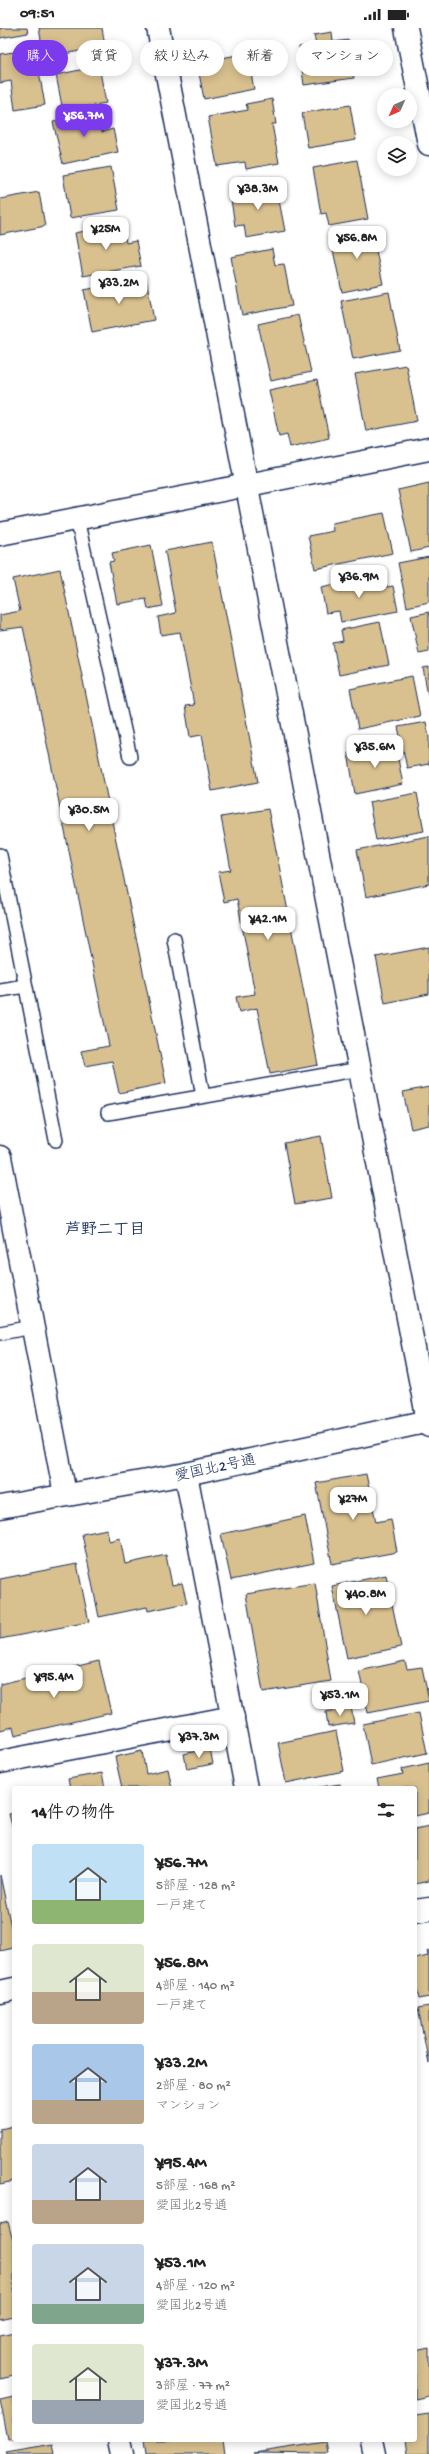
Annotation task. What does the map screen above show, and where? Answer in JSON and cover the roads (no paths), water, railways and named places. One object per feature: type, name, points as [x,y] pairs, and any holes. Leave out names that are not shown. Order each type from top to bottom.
[{"type":"street","points":[[158,28],[429,1423]]},
{"type":"street","points":[[406,28],[429,144]]},
{"type":"street","points":[[1,529],[77,519],[429,449]]},
{"type":"street","points":[[1,1171],[65,1494]]},
{"type":"street","name":"愛国北2号通","points":[[0,1507],[65,1494],[186,1474],[429,1423]]},
{"type":"street","points":[[186,1474],[246,1786]]},
{"type":"street","points":[[0,1762],[233,1717]]},
{"type":"street","points":[[417,1911],[429,1909]]},
{"type":"street","points":[[0,1992],[12,1989]]},
{"type":"street","points":[[119,2442],[122,2454]]},
{"type":"street","points":[[371,2442],[374,2454]]},
{"type":"lane","points":[[77,519],[130,757]]},
{"type":"lane","points":[[0,860],[56,1140]]},
{"type":"lane","points":[[174,939],[203,1096]]},
{"type":"lane","points":[[0,990],[25,986]]},
{"type":"lane","points":[[108,1113],[360,1069]]},
{"type":"lane","points":[[0,1333],[33,1327]]},
{"type":"district","name":"芦野二丁目","points":[[105,1228]]}]
